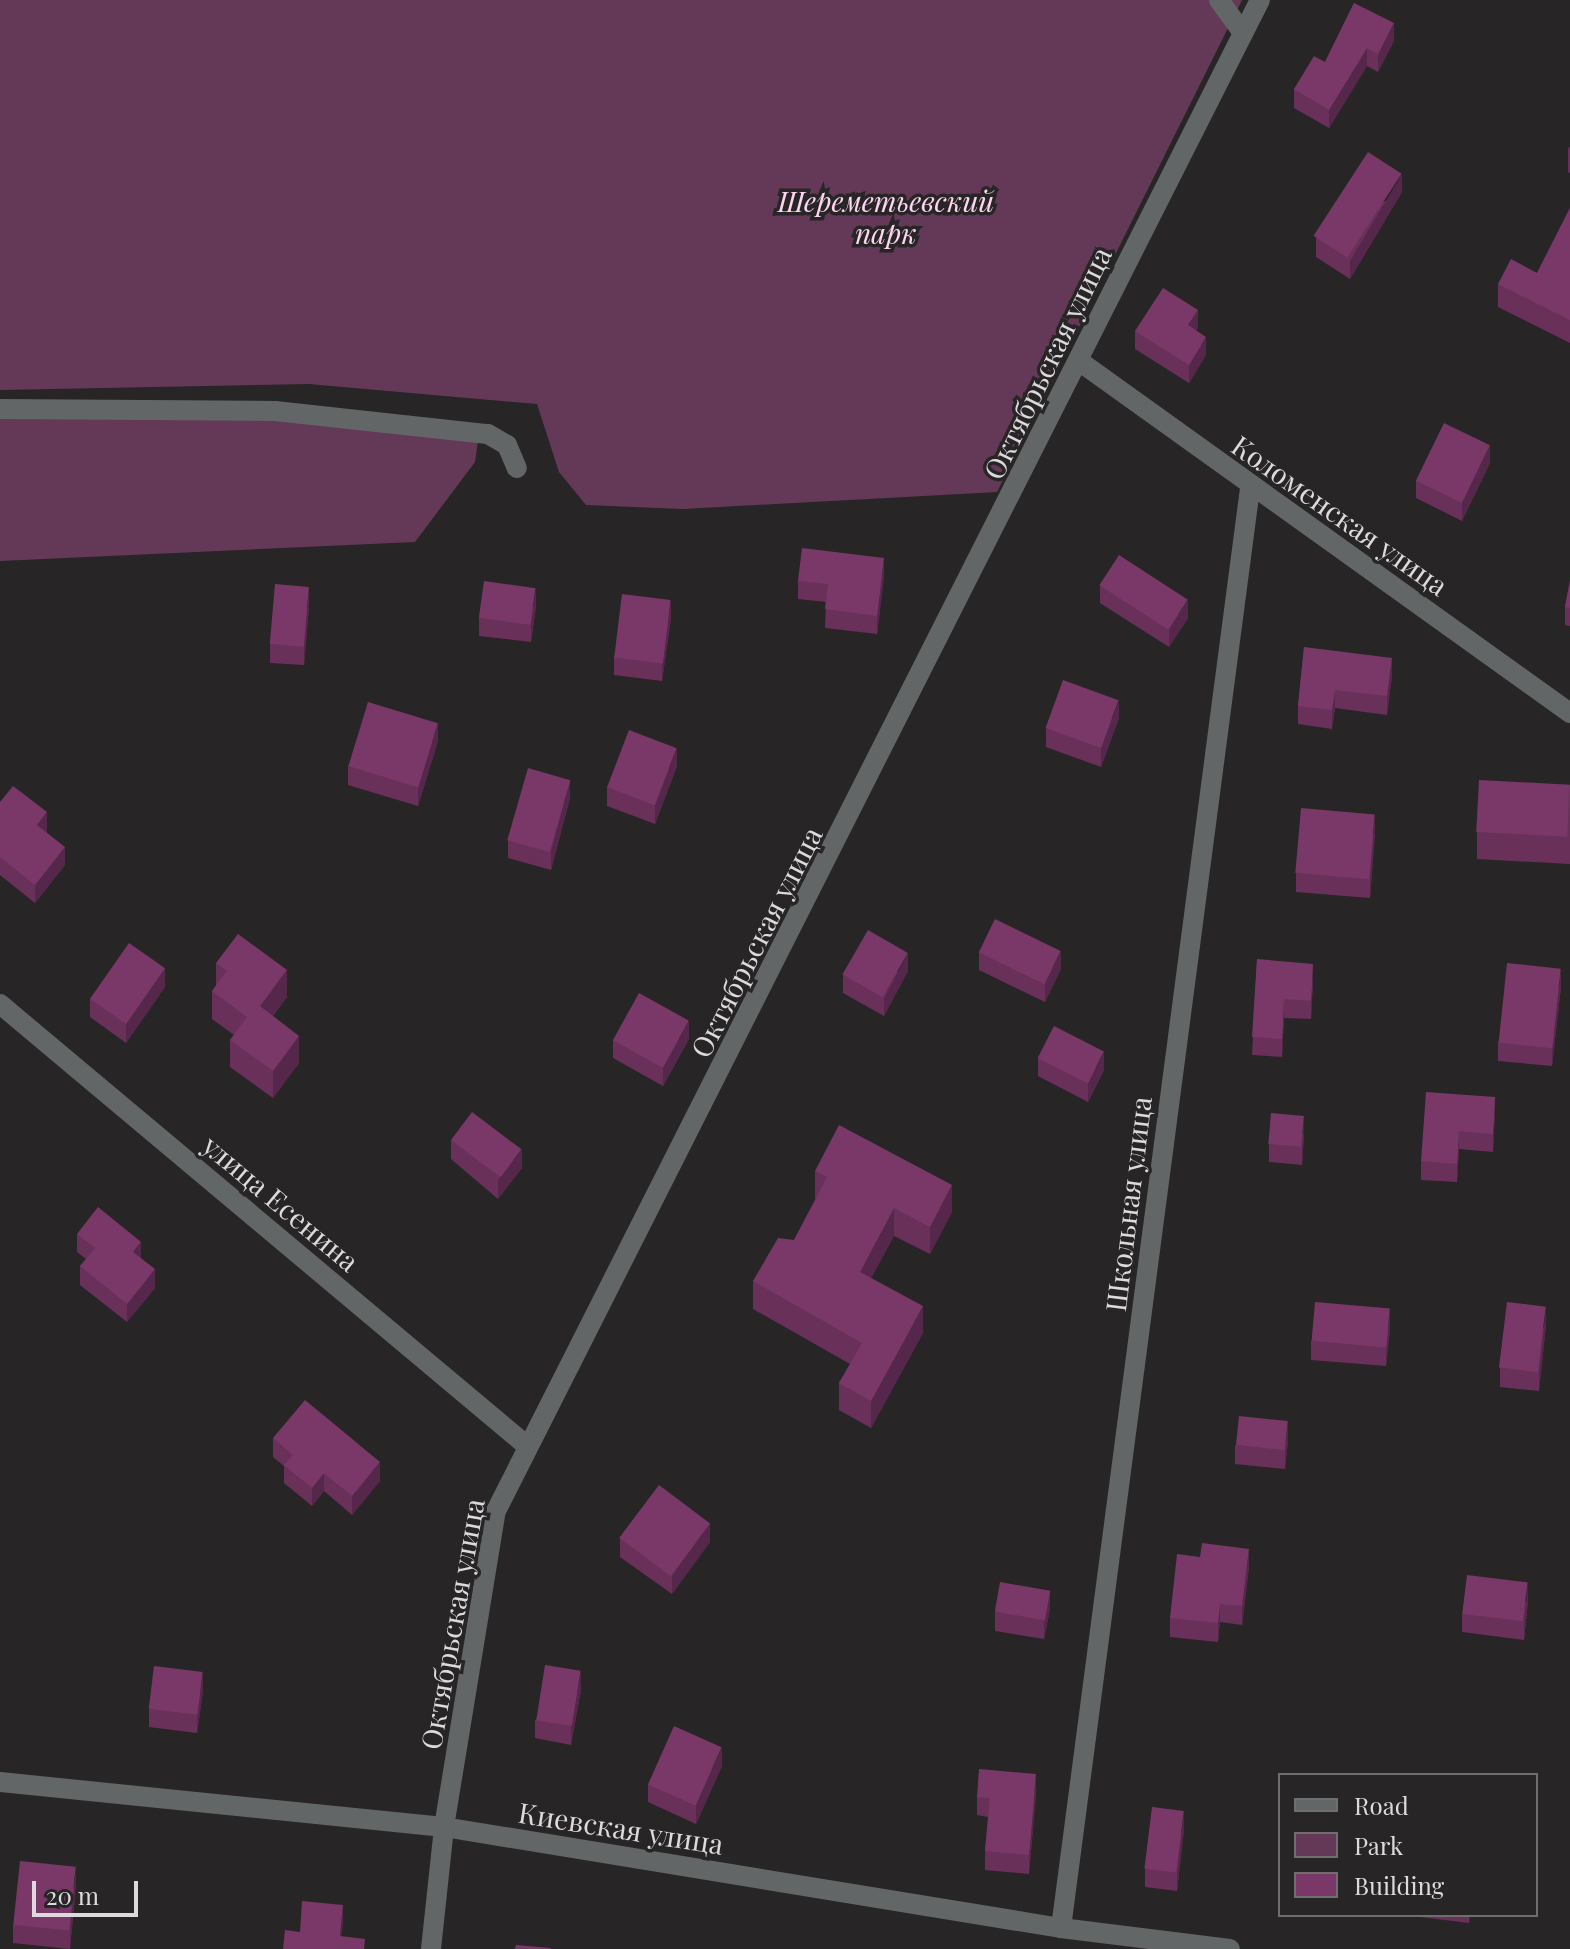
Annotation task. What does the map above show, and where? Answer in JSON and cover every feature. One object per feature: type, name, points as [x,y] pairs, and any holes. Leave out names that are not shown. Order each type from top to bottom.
[{"type":"street","points":[[1219,0],[1243,33]]},
{"type":"street","name":"Октябрьская улица","points":[[431,1949],[444,1827],[496,1511],[526,1445],[559,1394],[1260,0]]},
{"type":"street","name":"Коломенская улица","points":[[1079,361],[1250,488],[1570,713]]},
{"type":"street","points":[[0,409],[275,411],[488,434],[507,445],[517,468]]},
{"type":"street","name":"Школьная улица","points":[[1061,1928],[1250,488]]},
{"type":"street","name":"улица Есенина","points":[[0,1004],[526,1445]]},
{"type":"street","name":"Киевская улица","points":[[0,1782],[444,1827],[1061,1928],[1230,1949]]},
{"type":"green space","name":"Шереметьевский парк","points":[[0,0],[1242,0],[997,492],[683,509],[586,505],[559,472],[537,404],[309,384],[0,390]]},
{"type":"green space","points":[[0,418],[272,418],[478,441],[475,462],[415,542],[0,561]]},
{"type":"building","points":[[1354,3],[1394,23],[1378,54],[1367,48],[1329,110],[1294,89],[1314,56],[1325,62]]},
{"type":"building","points":[[1368,152],[1402,174],[1347,258],[1314,236]]},
{"type":"building","points":[[1570,208],[1570,320],[1498,284],[1511,259],[1537,273]]},
{"type":"building","points":[[1163,288],[1198,310],[1188,325],[1206,337],[1189,365],[1135,331]]},
{"type":"building","points":[[1444,423],[1490,445],[1462,503],[1416,481]]},
{"type":"building","points":[[802,548],[884,558],[877,616],[825,609],[828,584],[798,581]]},
{"type":"building","points":[[1119,555],[1188,600],[1168,630],[1099,585]]},
{"type":"building","points":[[1570,580],[1570,608],[1565,607]]},
{"type":"building","points":[[484,581],[535,588],[530,625],[479,618]]},
{"type":"building","points":[[275,584],[309,587],[304,647],[270,644]]},
{"type":"building","points":[[622,594],[671,600],[663,663],[614,658]]},
{"type":"building","points":[[1304,647],[1392,658],[1387,696],[1335,690],[1332,710],[1298,706]]},
{"type":"building","points":[[1063,680],[1118,700],[1101,748],[1046,728]]},
{"type":"building","points":[[368,702],[438,723],[418,787],[348,766]]},
{"type":"building","points":[[629,730],[677,748],[655,805],[607,787]]},
{"type":"building","points":[[528,768],[570,780],[550,852],[507,840]]},
{"type":"building","points":[[1479,780],[1570,785],[1567,837],[1476,832]]},
{"type":"building","points":[[13,786],[47,812],[37,825],[65,847],[35,885],[0,857],[0,802]]},
{"type":"building","points":[[1301,808],[1375,814],[1369,879],[1295,873]]},
{"type":"building","points":[[995,919],[1061,951],[1044,984],[979,952]]},
{"type":"building","points":[[868,930],[908,953],[882,997],[842,974]]},
{"type":"building","points":[[238,934],[287,970],[260,1006],[299,1036],[273,1071],[230,1040],[247,1017],[212,991],[227,971],[216,963]]},
{"type":"building","points":[[129,943],[165,968],[126,1024],[90,999]]},
{"type":"building","points":[[1257,959],[1313,964],[1311,1001],[1284,999],[1282,1039],[1252,1037]]},
{"type":"building","points":[[1507,963],[1561,969],[1552,1048],[1499,1043]]},
{"type":"building","points":[[639,993],[689,1021],[663,1068],[613,1040]]},
{"type":"building","points":[[1054,1026],[1104,1051],[1088,1083],[1038,1058]]},
{"type":"building","points":[[1426,1092],[1495,1097],[1493,1134],[1459,1131],[1457,1164],[1421,1161]]},
{"type":"building","points":[[472,1112],[522,1149],[500,1177],[451,1140]]},
{"type":"building","points":[[1271,1113],[1304,1116],[1301,1147],[1268,1144]]},
{"type":"building","points":[[839,1125],[952,1185],[930,1227],[894,1208],[860,1272],[923,1306],[871,1401],[839,1383],[862,1343],[753,1281],[778,1238],[794,1240],[827,1177],[815,1171]]},
{"type":"building","points":[[98,1207],[141,1242],[133,1252],[155,1269],[127,1304],[80,1266],[95,1248],[77,1234]]},
{"type":"building","points":[[1315,1302],[1390,1309],[1386,1347],[1312,1341]]},
{"type":"building","points":[[1507,1302],[1546,1307],[1538,1372],[1499,1368]]},
{"type":"building","points":[[305,1400],[380,1462],[352,1496],[324,1473],[312,1488],[284,1465],[293,1455],[273,1438]]},
{"type":"building","points":[[1239,1416],[1288,1421],[1285,1450],[1236,1445]]},
{"type":"building","points":[[659,1485],[710,1524],[670,1576],[619,1538]]},
{"type":"building","points":[[1202,1543],[1249,1549],[1242,1606],[1220,1604],[1218,1623],[1170,1618],[1177,1554],[1200,1557]]},
{"type":"building","points":[[1467,1575],[1528,1582],[1523,1621],[1462,1614]]},
{"type":"building","points":[[1000,1582],[1050,1591],[1045,1620],[995,1612]]},
{"type":"building","points":[[545,1665],[581,1671],[572,1726],[536,1720]]},
{"type":"building","points":[[154,1666],[203,1672],[197,1715],[149,1709]]},
{"type":"building","points":[[674,1726],[722,1747],[695,1806],[648,1784]]},
{"type":"building","points":[[979,1769],[1036,1774],[1029,1855],[985,1851],[990,1798],[977,1797]]},
{"type":"building","points":[[1152,1807],[1184,1811],[1176,1872],[1144,1869]]},
{"type":"building","points":[[20,1861],[76,1867],[69,1931],[13,1925]]},
{"type":"building","points":[[302,1901],[343,1905],[340,1936],[365,1939],[364,1949],[283,1949],[285,1930],[300,1932]]},
{"type":"building","points":[[516,1945],[551,1948],[551,1949],[515,1949]]}]
